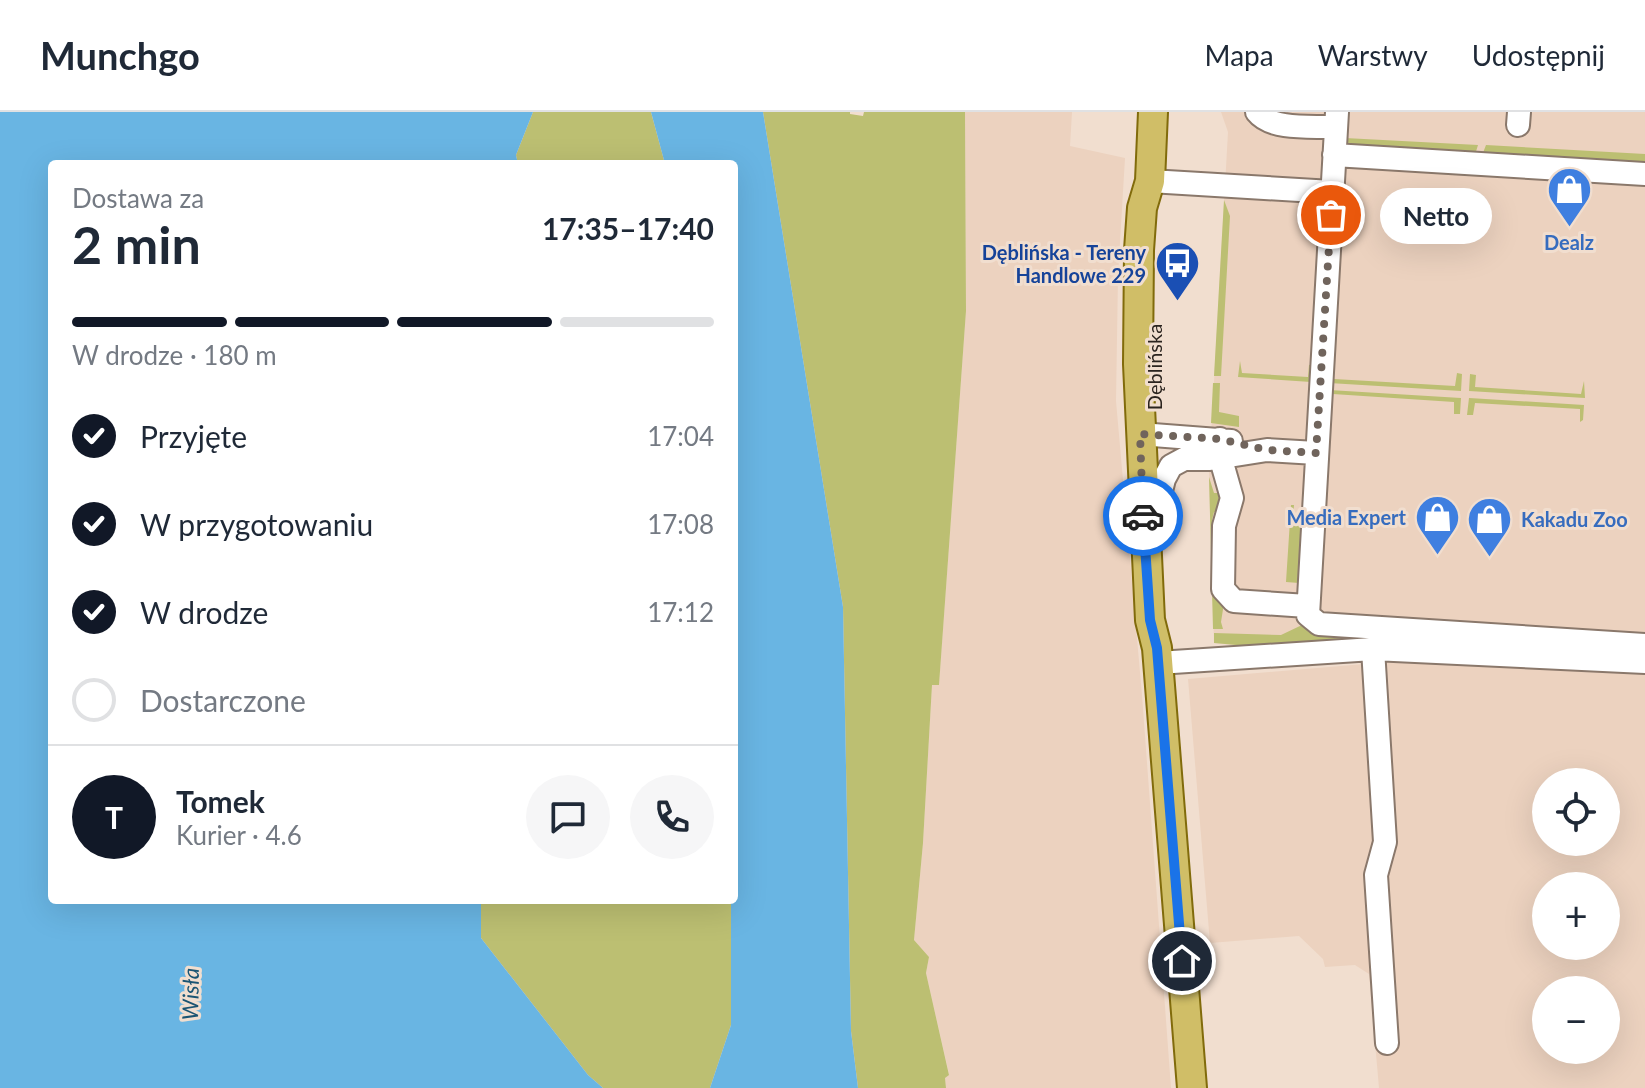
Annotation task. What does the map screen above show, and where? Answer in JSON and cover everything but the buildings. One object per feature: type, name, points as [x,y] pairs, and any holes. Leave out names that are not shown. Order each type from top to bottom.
[{"type":"main road","name":"Dęblińska","points":[[1153,112],[1150,181],[1142,208],[1139,250],[1160,495],[1166,616],[1158,656]]},
{"type":"main road","name":"Dęblińska","points":[[1155,447],[1150,620],[1158,656],[1192,1088]]},
{"type":"lane","points":[[1257,112],[1260,117],[1273,123],[1337,120],[1308,615],[1319,624],[1645,645]]},
{"type":"lane","points":[[1287,124],[1299,120],[1307,112]]},
{"type":"lane","points":[[1334,155],[1645,174]]},
{"type":"lane","points":[[1150,181],[1332,192]]},
{"type":"lane","points":[[1155,447],[1316,453]]},
{"type":"lane","points":[[1155,447],[1220,448]]},
{"type":"lane","points":[[1220,448],[1232,498],[1224,526],[1223,589],[1234,601],[1307,606]]},
{"type":"lane","points":[[1158,656],[1373,649],[1645,662]]},
{"type":"lane","points":[[1373,649],[1385,842],[1376,875],[1387,1043]]},
{"type":"shaded area","points":[[965,112],[1072,112],[1070,146],[1125,158],[1118,276],[1116,401],[1142,695],[1171,1088],[946,1088],[945,1078],[949,1074],[926,973],[929,957],[914,940],[932,685],[939,684],[966,311]]},
{"type":"shaded area","points":[[1221,112],[1645,112],[1645,1088],[1379,1088],[1369,974],[1355,965],[1325,967],[1323,959],[1299,936],[1210,943],[1188,679],[1400,661],[1214,643],[1209,471],[1228,132]]},
{"type":"green space","points":[[533,112],[651,112],[664,160],[517,160],[516,155]]},
{"type":"green space","points":[[763,112],[850,112],[863,116],[864,112],[965,112],[966,311],[939,685],[932,685],[914,940],[929,957],[926,973],[949,1075],[945,1078],[946,1088],[858,1088],[851,1031],[843,607]]},
{"type":"green space","points":[[1345,138],[1478,145],[1474,158],[1349,148]]},
{"type":"green space","points":[[1486,145],[1645,154],[1645,168],[1481,158]]},
{"type":"green space","points":[[1224,200],[1230,216],[1221,376],[1214,376]]},
{"type":"green space","points":[[1240,361],[1242,373],[1308,377],[1309,365],[1312,365],[1311,382],[1238,377]]},
{"type":"green space","points":[[1333,366],[1334,379],[1455,386],[1457,373],[1462,374],[1461,391],[1329,383]]},
{"type":"green space","points":[[1470,374],[1476,375],[1475,387],[1581,394],[1584,381],[1585,398],[1469,391]]},
{"type":"green space","points":[[1213,383],[1220,383],[1219,412],[1239,416],[1239,427],[1211,423]]},
{"type":"green space","points":[[1329,390],[1461,398],[1460,414],[1454,414],[1454,402],[1333,394],[1332,407],[1328,406]]},
{"type":"green space","points":[[1469,398],[1584,405],[1583,420],[1580,422],[1580,409],[1475,403],[1473,415],[1467,415]]},
{"type":"green space","points":[[1209,477],[1214,493],[1221,493],[1218,513],[1214,512],[1212,520],[1215,522],[1216,598],[1224,603],[1223,629],[1213,629]]},
{"type":"green space","points":[[1291,505],[1294,505],[1293,517],[1303,517],[1299,583],[1286,582]]},
{"type":"green space","points":[[1302,625],[1312,630],[1645,651],[1406,660],[1214,643],[1214,633],[1281,635]]},
{"type":"green space","points":[[481,904],[731,904],[731,1025],[710,1088],[603,1088],[588,1075],[481,938]]},
{"type":"water","name":"Wisła","points":[[0,112],[533,112],[516,155],[517,160],[48,160],[48,904],[481,904],[481,938],[588,1075],[603,1088],[0,1088]]},
{"type":"water","points":[[651,112],[763,112],[843,607],[851,1031],[858,1088],[710,1088],[731,1025],[731,904],[738,904],[738,160],[664,160]]},
{"type":"way so far","points":[[1143,516],[1140,434],[1220,439],[1267,450],[1316,453],[1331,215]]},
{"type":"place","name":"Netto","points":[[1331,215]]},
{"type":"place","name":"Dealz","points":[[1569,229]]},
{"type":"place","name":"Dęblińska - Tereny Handlowe 229","points":[[1177,303]]},
{"type":"place","name":"Media Expert","points":[[1437,556]]},
{"type":"place","name":"Kakadu Zoo","points":[[1490,558]]},
{"type":"route","points":[[1143,516],[1150,620],[1157,648],[1182,961]]}]
